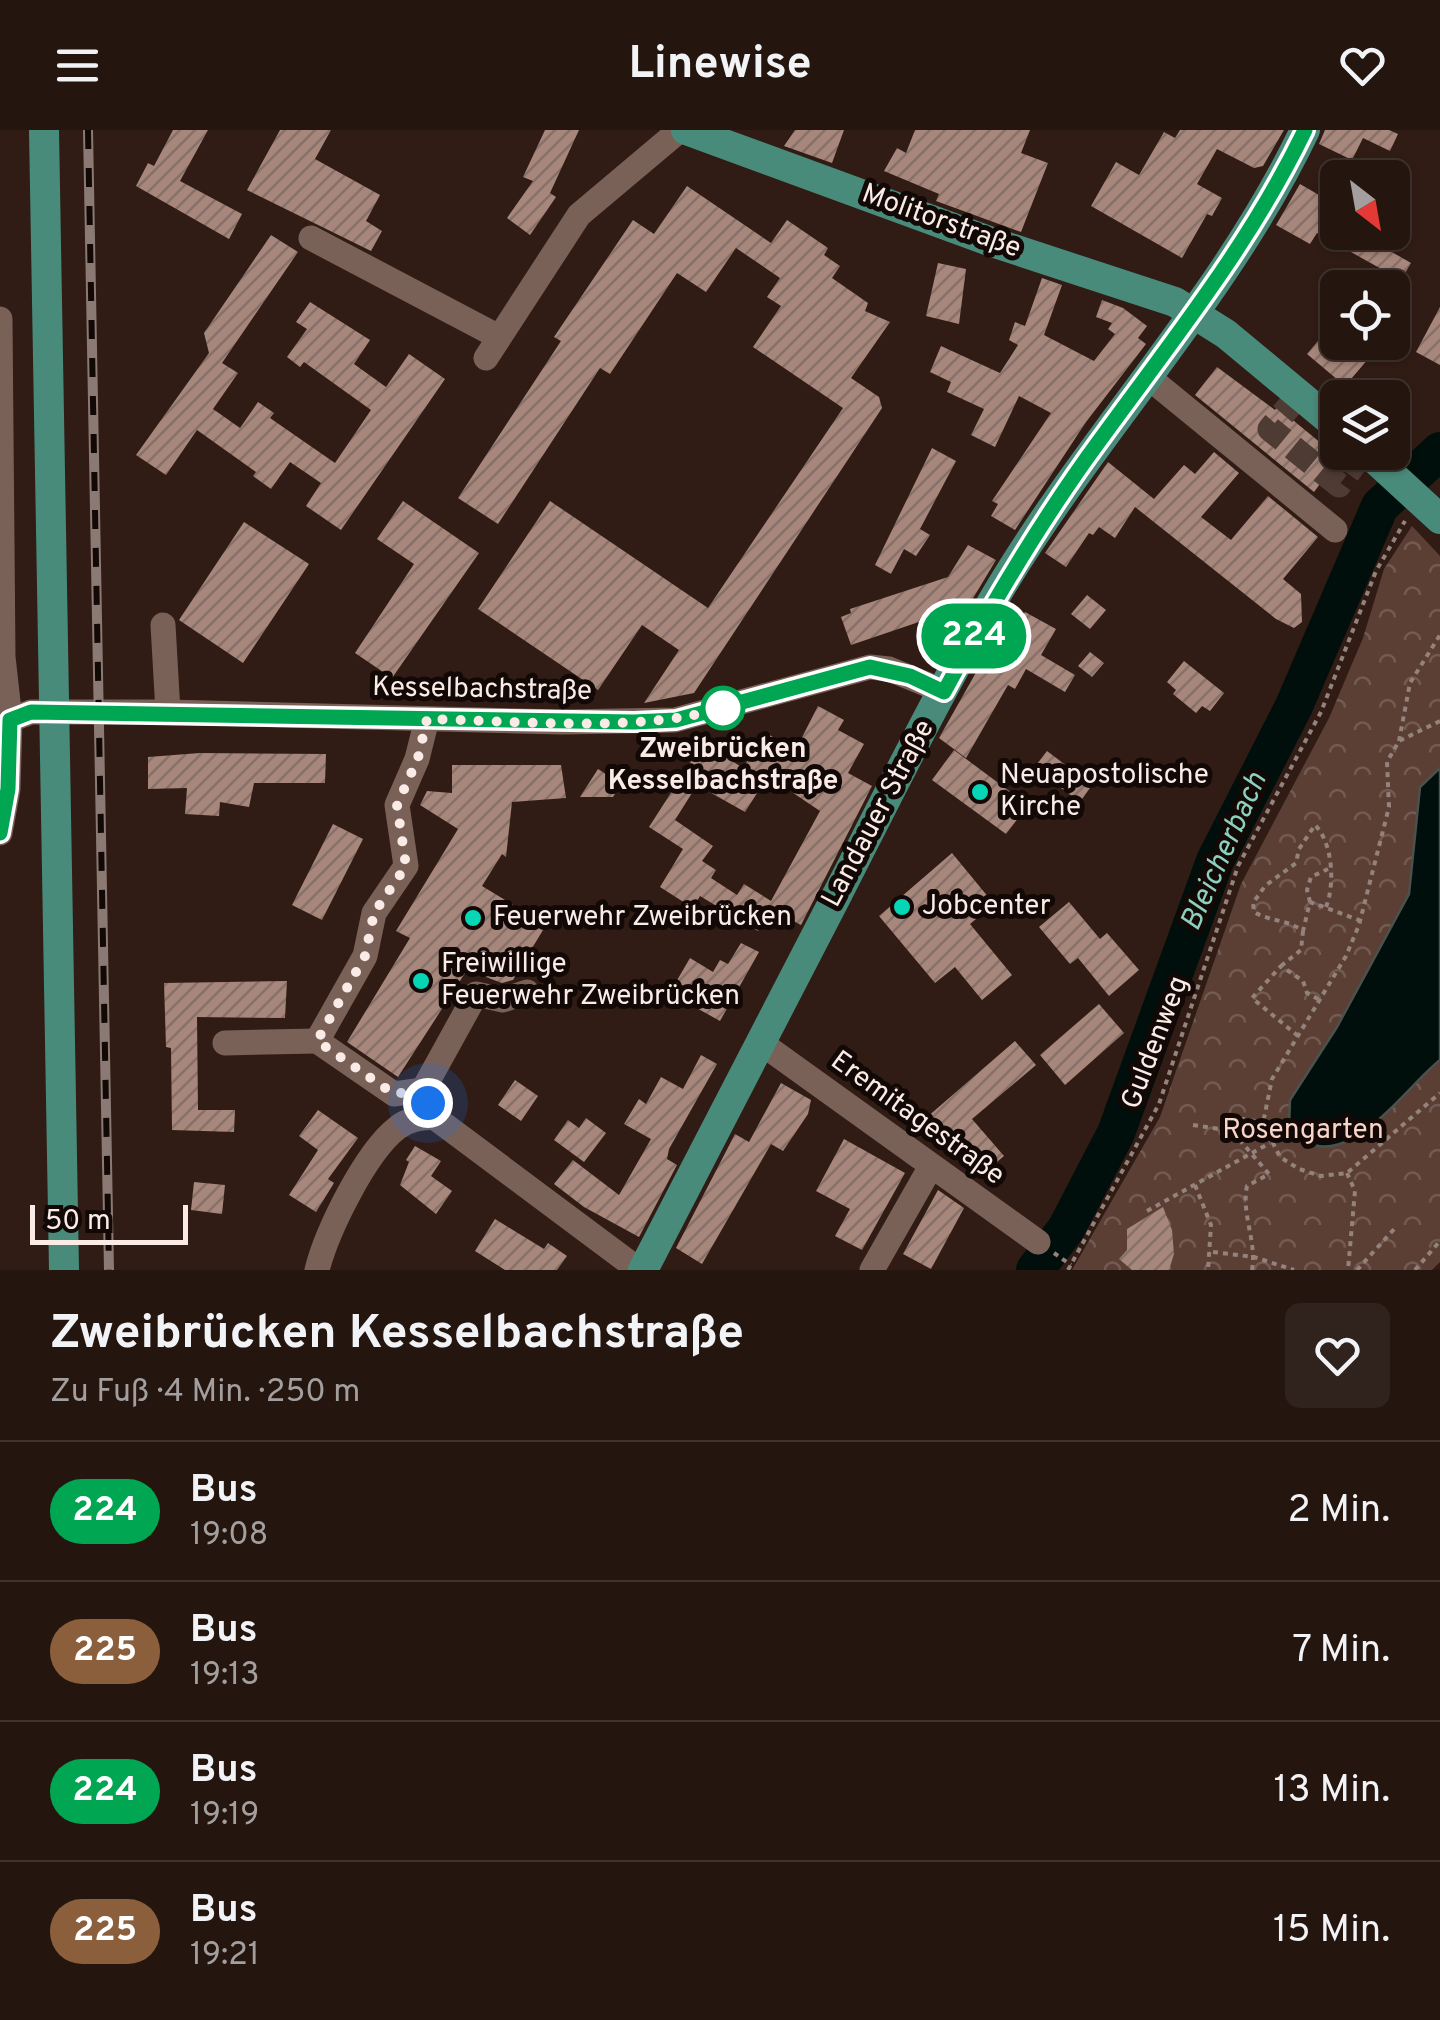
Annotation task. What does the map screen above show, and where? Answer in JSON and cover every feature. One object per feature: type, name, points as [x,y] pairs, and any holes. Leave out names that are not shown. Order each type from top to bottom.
[{"type":"main road","points":[[44,130],[64,1270]]},
{"type":"main road","name":"Molitorstraße","points":[[683,130],[992,242],[1149,292],[1196,313],[1320,413]]},
{"type":"main road","name":"Landauer Straße","points":[[641,1270],[944,692],[1043,522],[1250,236],[1305,130]]},
{"type":"main road","points":[[1387,470],[1425,504]]},
{"type":"street","points":[[311,238],[492,348],[579,215],[683,130]]},
{"type":"street","points":[[0,319],[2,619],[20,716],[0,833]]},
{"type":"street","points":[[1148,376],[1335,530]]},
{"type":"street","points":[[163,625],[168,712]]},
{"type":"street","name":"Kesselbachstraße","points":[[20,716],[168,712],[676,720],[870,667],[910,676],[944,692]]},
{"type":"street","points":[[317,1041],[365,956],[374,913],[406,866],[397,805],[418,758],[427,719]]},
{"type":"street","points":[[423,1090],[476,994],[502,1000],[527,992]]},
{"type":"street","points":[[225,1043],[317,1041],[394,1094],[423,1090]]},
{"type":"street","name":"Eremitagestraße","points":[[761,1043],[1038,1242]]},
{"type":"street","points":[[423,1090],[434,1118],[641,1270]]},
{"type":"street","points":[[318,1270],[334,1225],[381,1144],[399,1126],[415,1118],[434,1118]]},
{"type":"street","points":[[872,1270],[930,1168]]},
{"type":"path","name":"Guldenweg","points":[[1069,1266],[1163,1093],[1238,866],[1321,712],[1387,547],[1425,504]]},
{"type":"path","points":[[1440,636],[1410,682],[1399,741],[1387,762],[1389,807],[1346,956],[1272,1079],[1262,1122],[1280,1158],[1321,1176],[1348,1173],[1440,1096]]},
{"type":"path","points":[[1399,741],[1440,721]]},
{"type":"path","points":[[1303,932],[1288,920],[1266,919],[1254,912],[1253,903],[1265,886],[1296,863],[1299,849],[1315,825],[1324,834],[1328,869],[1334,880],[1326,908]]},
{"type":"path","points":[[1298,1036],[1252,998],[1280,966],[1301,950],[1310,902],[1306,890],[1311,877],[1328,869]]},
{"type":"path","points":[[1310,902],[1359,920]]},
{"type":"path","points":[[1280,966],[1303,981],[1307,993],[1319,1000]]},
{"type":"path","points":[[1232,1131],[1242,1119],[1262,1122]]},
{"type":"path","points":[[1193,1125],[1232,1131],[1269,1174],[1248,1186],[1244,1200],[1254,1257],[1252,1270]]},
{"type":"path","points":[[1146,1211],[1270,1142]]},
{"type":"path","points":[[1348,1173],[1355,1191],[1348,1270]]},
{"type":"path","points":[[1195,1185],[1210,1225],[1213,1252],[1208,1270]]},
{"type":"path","points":[[1357,1270],[1396,1227]]},
{"type":"path","points":[[1415,1270],[1440,1241]]},
{"type":"path","points":[[1213,1252],[1254,1257],[1294,1270]]},
{"type":"green space","name":"Rosengarten","points":[[1412,526],[1440,556],[1440,1262],[1432,1270],[1072,1270],[1160,1117],[1241,884],[1329,718],[1363,638],[1384,569]]},
{"type":"shaded area","points":[[1440,768],[1440,1060],[1369,1128],[1328,1147],[1308,1143],[1289,1126],[1290,1100],[1337,1027],[1409,894],[1420,787]]},
{"type":"building","points":[[173,130],[208,130],[180,181],[242,214],[229,239],[136,186],[148,163],[154,166]]},
{"type":"building","points":[[280,130],[331,130],[315,159],[380,195],[366,221],[382,231],[371,251],[247,190]]},
{"type":"building","points":[[545,130],[579,130],[550,193],[556,197],[530,235],[507,218],[533,181],[523,177]]},
{"type":"building","points":[[795,130],[844,130],[832,163],[784,146]]},
{"type":"building","points":[[915,130],[1030,130],[1021,153],[1048,163],[1021,232],[936,201],[939,194],[884,171],[897,148],[906,153]]},
{"type":"building","points":[[1180,130],[1284,130],[1263,166],[1254,168],[1217,149],[1197,184],[1222,198],[1212,216],[1207,214],[1182,258],[1091,206],[1116,162],[1139,175],[1164,132],[1175,138]]},
{"type":"building","points":[[1325,130],[1389,130],[1398,134],[1390,151],[1363,138],[1352,160],[1319,144]]},
{"type":"building","points":[[1300,184],[1320,196],[1320,235],[1317,233],[1310,244],[1276,225]]},
{"type":"building","points":[[687,186],[771,243],[787,220],[828,248],[824,255],[840,266],[832,278],[868,303],[865,311],[890,322],[851,378],[879,397],[882,408],[694,693],[644,703],[679,650],[642,625],[598,690],[478,609],[550,501],[708,608],[843,408],[753,347],[781,306],[767,297],[780,278],[736,248],[706,292],[677,273],[610,374],[600,368],[498,524],[458,498],[561,341],[554,337],[633,220],[654,234]]},
{"type":"building","points":[[271,235],[298,252],[222,363],[238,373],[213,409],[240,428],[258,402],[274,413],[270,418],[335,463],[371,410],[304,362],[300,367],[287,357],[307,329],[296,322],[310,302],[370,340],[354,364],[386,387],[409,354],[445,379],[341,530],[306,506],[321,483],[290,462],[271,489],[253,476],[256,472],[197,430],[166,475],[136,455],[209,353],[204,333]]},
{"type":"building","points":[[1347,250],[1388,250],[1411,263],[1407,270],[1383,270]]},
{"type":"building","points":[[938,263],[966,269],[959,324],[926,316]]},
{"type":"building","points":[[1042,278],[1062,285],[1044,335],[1094,361],[1115,334],[1108,329],[1112,323],[1096,317],[1102,300],[1123,308],[1147,326],[1138,338],[1146,344],[1086,422],[1015,530],[991,516],[998,504],[992,501],[1051,413],[1019,396],[995,447],[971,435],[984,409],[947,392],[951,382],[930,372],[941,346],[1000,373],[1018,345],[1009,340],[1015,322],[1025,326]]},
{"type":"building","points":[[1440,307],[1440,365],[1416,352]]},
{"type":"building","points":[[1320,338],[1320,360],[1367,360],[1350,380],[1338,380],[1307,354]]},
{"type":"building","points":[[1217,367],[1275,410],[1277,407],[1320,442],[1320,470],[1330,470],[1314,492],[1195,395]]},
{"type":"building","points":[[932,448],[956,461],[920,529],[930,535],[916,556],[904,549],[891,574],[875,565]]},
{"type":"building","points":[[1214,452],[1239,473],[1201,517],[1231,540],[1268,496],[1318,537],[1283,579],[1301,594],[1302,622],[1294,628],[1276,619],[1135,507],[1115,538],[1099,527],[1093,535],[1089,533],[1066,567],[1045,553],[1108,462],[1154,499],[1184,465],[1195,474]]},
{"type":"building","points":[[403,501],[479,553],[392,678],[355,653],[414,564],[377,539]]},
{"type":"building","points":[[244,522],[309,564],[243,663],[179,620]]},
{"type":"building","points":[[968,545],[996,560],[969,605],[851,645],[841,617],[851,613],[850,609],[948,577]]},
{"type":"building","points":[[1087,595],[1106,610],[1090,629],[1071,614]]},
{"type":"building","points":[[1025,612],[1056,629],[1041,655],[1075,675],[1065,692],[1026,669],[1015,689],[1008,685],[966,758],[939,738],[987,653],[997,659]]},
{"type":"building","points":[[1090,652],[1104,663],[1092,677],[1078,666]]},
{"type":"building","points":[[1184,661],[1224,693],[1210,711],[1202,706],[1196,713],[1173,694],[1176,690],[1167,682]]},
{"type":"building","points":[[818,706],[844,720],[838,730],[864,744],[848,773],[872,786],[801,925],[771,909],[758,931],[700,896],[693,908],[660,887],[683,849],[649,827],[699,749],[720,762],[724,756],[743,768],[765,732],[795,751]],"holes":[[[768,776],[820,811],[771,901],[744,884],[737,895],[711,878],[716,870],[702,861],[713,846],[675,820],[697,785],[745,812]]]},
{"type":"building","name":"Neuapostolische Kirche","points":[[954,750],[1028,805],[1006,834],[932,780]]},
{"type":"building","points":[[1047,751],[1092,785],[1080,802],[1034,768]]},
{"type":"building","points":[[200,753],[326,754],[325,783],[254,783],[249,807],[220,802],[219,816],[185,814],[187,788],[148,789],[148,757]]},
{"type":"building","points":[[452,765],[561,765],[566,798],[512,802],[506,857],[502,854],[482,886],[546,925],[513,980],[502,983],[467,970],[398,1077],[347,1042],[410,938],[396,931],[458,829],[420,805],[427,791],[452,793]]},
{"type":"building","points":[[598,769],[621,784],[613,797],[580,797]]},
{"type":"building","points":[[333,824],[363,839],[322,920],[292,905]]},
{"type":"building","points":[[952,853],[994,904],[970,924],[1012,975],[982,1000],[955,967],[935,983],[879,916]]},
{"type":"building","points":[[1069,902],[1100,939],[1107,933],[1139,970],[1109,996],[1078,958],[1070,964],[1039,927]]},
{"type":"building","points":[[741,943],[759,952],[720,1021],[693,1006],[700,995],[676,982],[690,958],[713,972],[720,960],[728,964]]},
{"type":"building","points":[[287,981],[285,1018],[197,1017],[198,1110],[235,1110],[234,1132],[172,1130],[171,1048],[166,1047],[164,983]]},
{"type":"building","points":[[1099,1004],[1124,1033],[1065,1085],[1040,1055]]},
{"type":"building","points":[[1015,1041],[1036,1065],[972,1119],[1004,1156],[979,1177],[961,1164],[926,1118]]},
{"type":"building","points":[[701,1055],[717,1064],[669,1149],[667,1159],[677,1165],[639,1237],[584,1207],[554,1184],[573,1160],[619,1195],[651,1139],[624,1124],[639,1099],[646,1104],[661,1077],[683,1089]]},
{"type":"building","points":[[515,1080],[538,1096],[521,1121],[498,1105]]},
{"type":"building","points":[[781,1083],[811,1100],[808,1114],[783,1151],[771,1144],[702,1264],[676,1248],[735,1134],[749,1142]]},
{"type":"building","points":[[318,1110],[358,1138],[328,1179],[334,1183],[316,1212],[289,1195],[318,1150],[299,1136]]},
{"type":"building","points":[[586,1118],[606,1133],[584,1162],[554,1140],[568,1120],[579,1128]]},
{"type":"building","points":[[844,1139],[905,1173],[862,1250],[835,1236],[850,1209],[816,1191]]},
{"type":"building","points":[[415,1146],[441,1161],[431,1176],[452,1191],[436,1214],[400,1185],[409,1162],[406,1160]]},
{"type":"building","points":[[194,1182],[225,1185],[222,1214],[191,1210]]},
{"type":"building","points":[[938,1190],[964,1208],[931,1269],[903,1254]]},
{"type":"building","points":[[1163,1207],[1172,1230],[1174,1254],[1169,1270],[1132,1270],[1119,1259],[1127,1250],[1127,1229]]},
{"type":"building","points":[[495,1219],[544,1249],[548,1243],[567,1256],[557,1270],[505,1270],[475,1251]]},
{"type":"waterway","name":"Bleicherbach","points":[[1035,1270],[1066,1229],[1116,1133],[1215,861],[1294,706],[1380,506],[1440,451]]},
{"type":"tunnel","points":[[1299,395],[1270,429],[1320,470]]},
{"type":"tunnel","points":[[1321,470],[1339,485],[1350,470]]},
{"type":"railway","points":[[88,130],[109,1270]]},
{"type":"bus line","name":"224","points":[[0,833],[8,789],[10,720],[31,712],[562,722],[676,720],[870,667],[910,676],[944,692],[1004,582],[1053,506],[1250,236],[1305,130]]},
{"type":"place","name":"Zweibrücken Kesselbachstraße","points":[[723,708]]},
{"type":"place","name":"Neuapostolische Kirche","points":[[980,792]]},
{"type":"place","name":"Jobcenter","points":[[902,907]]},
{"type":"place","name":"Feuerwehr Zweibrücken","points":[[473,918]]},
{"type":"place","name":"Freiwillige Feuerwehr Zweibrücken","points":[[421,981]]},
{"type":"route","points":[[428,1103],[423,1090],[394,1094],[317,1041],[365,956],[374,913],[406,866],[397,805],[418,758],[427,719],[634,722],[676,720],[723,708]]}]
